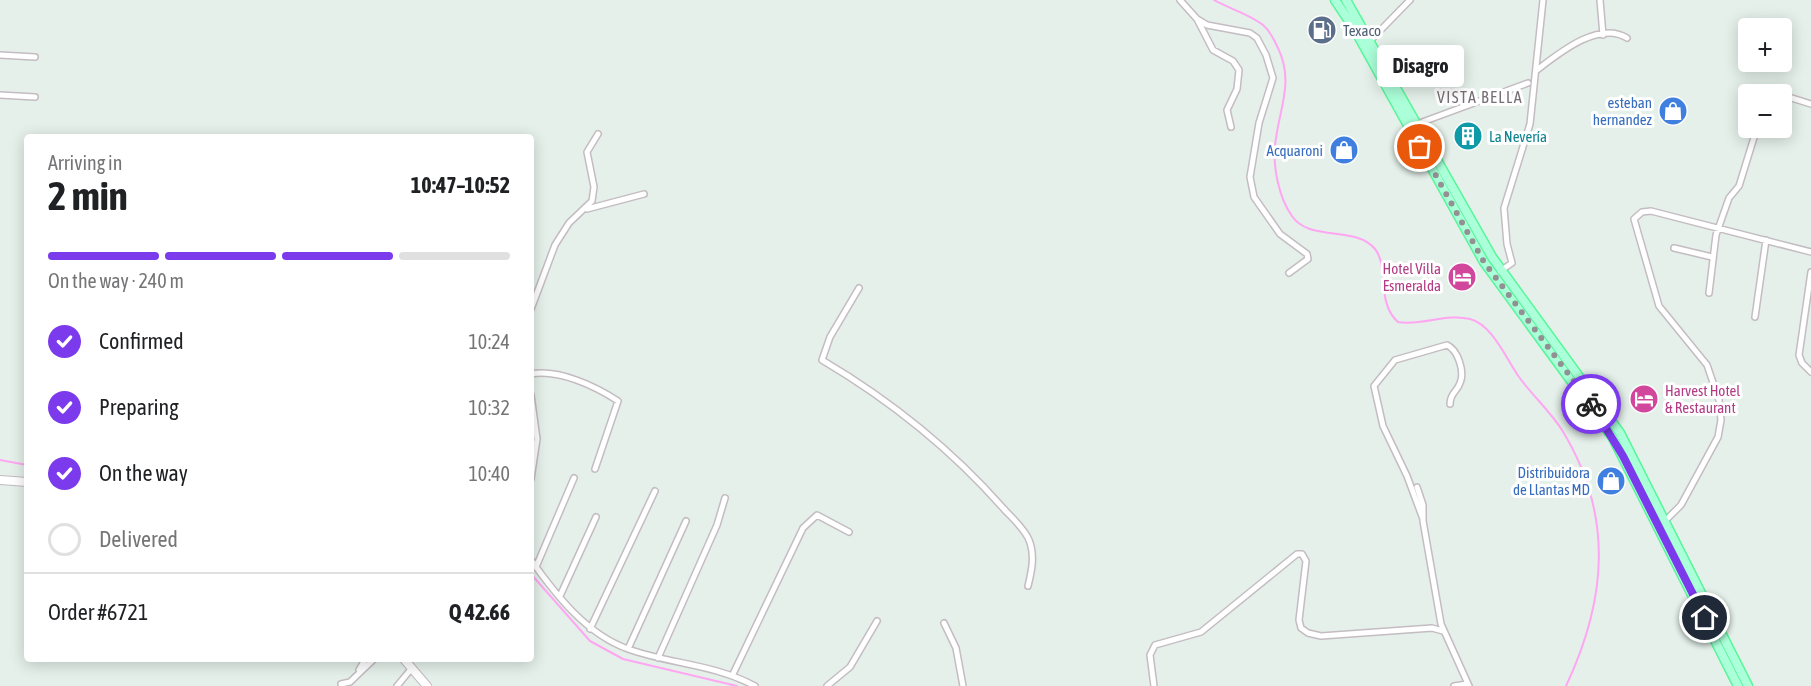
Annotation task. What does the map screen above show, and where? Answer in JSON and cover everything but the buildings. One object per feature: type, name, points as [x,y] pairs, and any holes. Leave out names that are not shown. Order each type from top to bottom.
[{"type":"main road","points":[[1335,0],[1367,44],[1417,124],[1497,272],[1614,438],[1738,686]]},
{"type":"main road","points":[[1346,0],[1476,249],[1497,272],[1613,421],[1666,520],[1748,686]]},
{"type":"street","points":[[1180,0],[1197,19],[1213,50],[1233,61],[1239,70],[1237,88],[1227,110],[1232,127]]},
{"type":"street","points":[[1367,44],[1410,0]]},
{"type":"street","points":[[1497,272],[1512,263],[1507,244],[1504,208],[1530,124],[1543,0]]},
{"type":"street","points":[[1600,0],[1604,35]]},
{"type":"street","points":[[1197,19],[1207,25],[1251,33],[1257,38],[1273,75],[1259,123],[1250,177],[1254,196],[1280,234],[1307,254],[1308,259],[1289,273]]},
{"type":"street","points":[[1537,70],[1577,42],[1604,35],[1627,38]]},
{"type":"street","points":[[0,55],[36,57]]},
{"type":"street","points":[[1417,124],[1528,83]]},
{"type":"street","points":[[0,95],[35,97]]},
{"type":"street","points":[[1792,99],[1811,104]]},
{"type":"street","points":[[534,301],[555,245],[569,223],[590,205],[594,193],[587,152],[598,134]]},
{"type":"street","points":[[1709,293],[1716,235],[1728,201],[1739,186],[1754,138]]},
{"type":"street","points":[[583,211],[644,194]]},
{"type":"street","points":[[1666,520],[1681,505],[1718,437],[1721,420],[1719,400],[1707,365],[1659,306],[1634,219],[1642,212],[1651,211],[1811,252]]},
{"type":"street","points":[[1755,317],[1766,240]]},
{"type":"street","points":[[1674,248],[1712,257]]},
{"type":"street","points":[[1811,272],[1799,355],[1802,363],[1811,372]]},
{"type":"street","points":[[859,288],[830,337],[822,360],[877,394],[945,449],[998,502],[1028,539],[1032,553],[1028,585]]},
{"type":"street","points":[[1450,404],[1450,395],[1459,385],[1462,372],[1454,350],[1447,345],[1392,362],[1374,386],[1375,399],[1383,426],[1407,476],[1423,519],[1443,631],[1468,685],[1454,686]]},
{"type":"street","points":[[534,374],[568,379],[599,389],[618,401],[595,469]]},
{"type":"street","points":[[536,567],[574,478]]},
{"type":"street","points":[[0,480],[24,482]]},
{"type":"street","points":[[1417,487],[1424,508],[1423,519]]},
{"type":"street","points":[[590,628],[655,491]]},
{"type":"street","points":[[658,657],[719,519],[725,498]]},
{"type":"street","points":[[733,675],[803,528],[817,515],[849,532]]},
{"type":"street","points":[[560,596],[596,517]]},
{"type":"street","points":[[628,650],[686,521]]},
{"type":"street","points":[[1154,686],[1150,655],[1155,645],[1201,632],[1296,554],[1302,554],[1306,561],[1299,620],[1300,628],[1308,633],[1321,636],[1432,628],[1443,631]]},
{"type":"street","points":[[534,564],[590,628],[628,650],[733,675],[754,686]]},
{"type":"street","points":[[827,686],[850,667],[877,621]]},
{"type":"street","points":[[944,623],[956,648],[963,686]]},
{"type":"street","points":[[339,685],[357,674],[364,662]]},
{"type":"street","points":[[339,685],[350,682],[371,662]]},
{"type":"street","points":[[407,662],[427,686]]},
{"type":"street","points":[[397,686],[412,668]]},
{"type":"waterway","points":[[1214,0],[1263,25],[1273,38],[1283,61],[1285,85],[1275,146],[1275,164],[1280,192],[1292,216],[1309,229],[1356,237],[1375,249],[1381,265],[1387,305],[1398,322],[1461,318],[1478,322],[1486,328],[1519,377],[1562,430],[1579,462],[1597,525],[1599,557],[1590,621],[1580,654],[1566,686]]},
{"type":"waterway","points":[[0,460],[24,464]]},
{"type":"waterway","points":[[534,577],[590,641],[623,659],[737,686]]},
{"type":"way so far","points":[[1420,147],[1484,262],[1591,404]]},
{"type":"place","name":"Texaco","points":[[1322,30]]},
{"type":"place","name":"esteban hernandez","points":[[1673,111]]},
{"type":"place","name":"La Nevería","points":[[1468,136]]},
{"type":"place","name":"Disagro","points":[[1420,147]]},
{"type":"place","name":"Acquaroni","points":[[1344,150]]},
{"type":"place","name":"Hotel Villa Esmeralda","points":[[1462,277]]},
{"type":"place","name":"Harvest Hotel & Restaurant","points":[[1644,399]]},
{"type":"place","name":"Distribuidora de Llantas MD","points":[[1611,481]]},
{"type":"district","name":"VISTA BELLA","points":[[1480,97]]},
{"type":"route","points":[[1591,404],[1614,438],[1705,618]]}]
